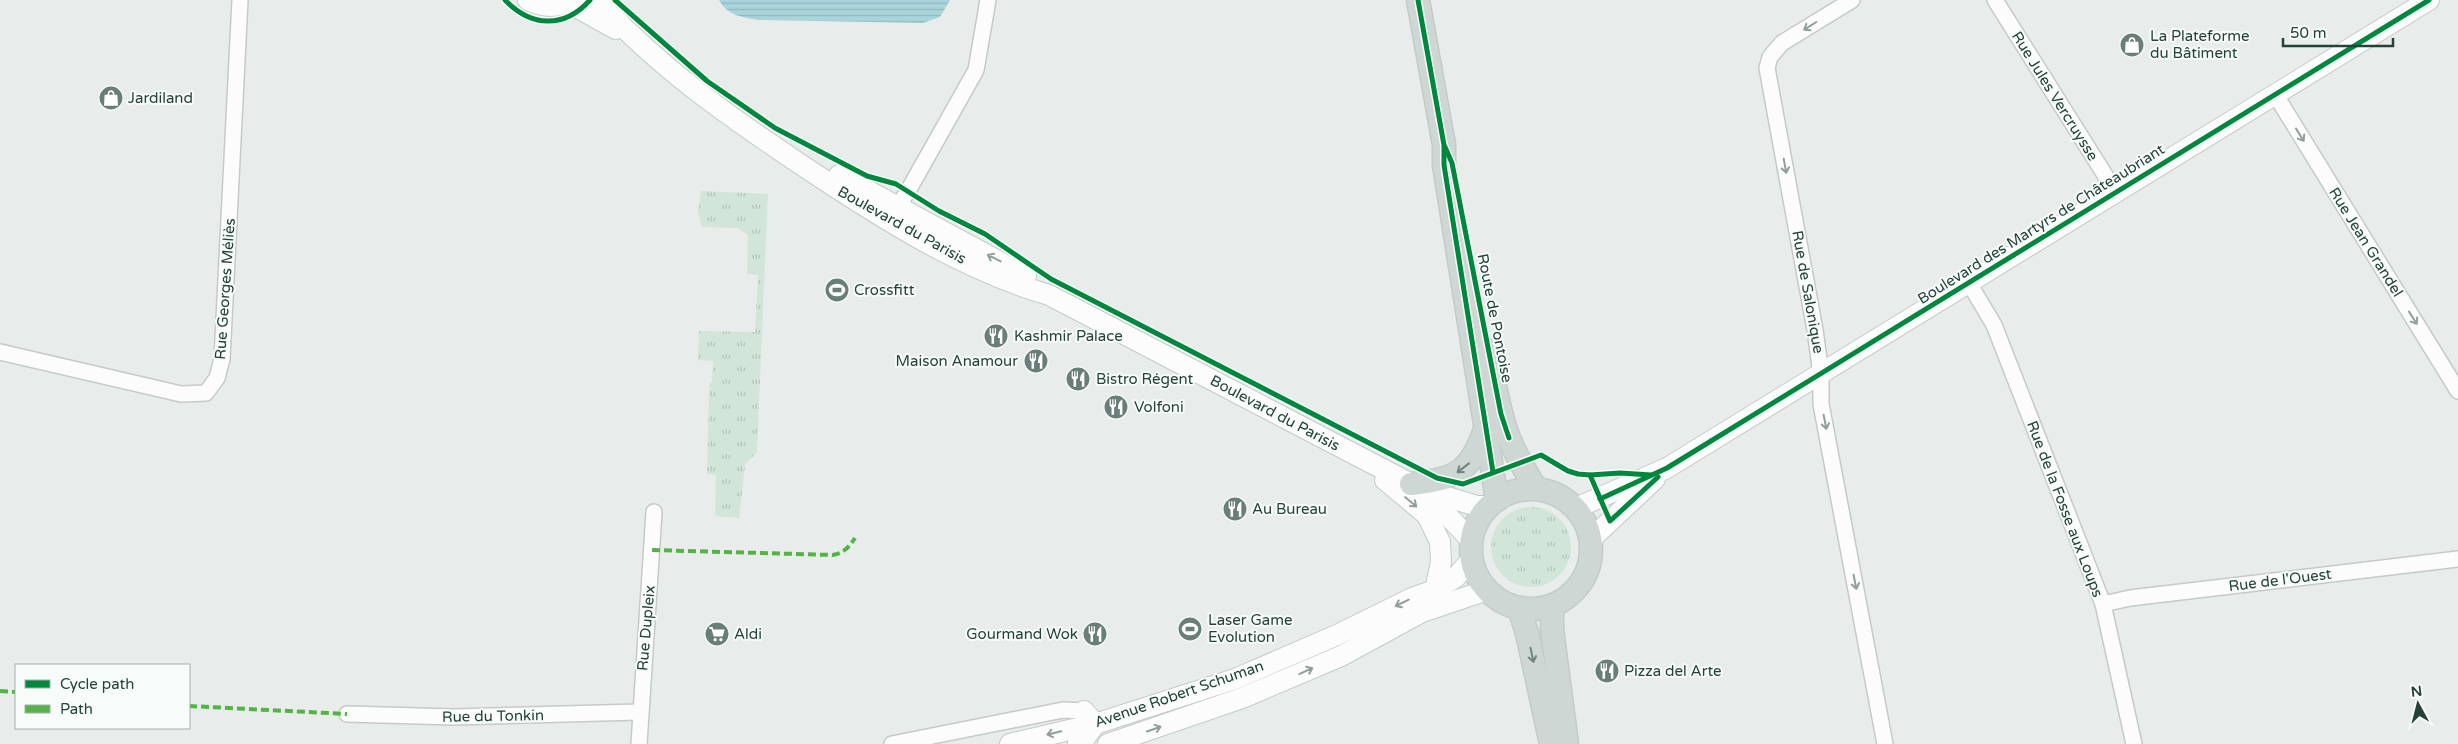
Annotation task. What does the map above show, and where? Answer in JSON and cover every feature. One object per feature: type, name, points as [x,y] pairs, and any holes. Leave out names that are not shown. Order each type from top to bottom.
[{"type":"main road","points":[[528,0],[547,6],[569,1]]},
{"type":"main road","name":"Boulevard du Parisis","points":[[597,0],[631,37],[710,102],[852,199],[893,214],[955,256],[1026,288],[1049,295],[1416,486],[1476,506],[1494,503]]},
{"type":"main road","name":"Route de Pontoise","points":[[1418,0],[1444,145],[1444,165],[1486,426],[1494,503]]},
{"type":"main road","name":"Boulevard des Martyrs de Châteaubriant","points":[[1576,508],[1667,468],[2428,0]]},
{"type":"main road","name":"Boulevard du Parisis","points":[[569,1],[631,37]]},
{"type":"main road","name":"Route de Pontoise","points":[[1444,145],[1452,163],[1501,414],[1517,455],[1536,489]]},
{"type":"main road","points":[[1416,486],[1459,472],[1472,460],[1486,426]]},
{"type":"main road","points":[[1361,459],[1427,515],[1440,542],[1441,562],[1435,590]]},
{"type":"main road","name":"Boulevard des Martyrs de Châteaubriant","points":[[1591,539],[1667,468]]},
{"type":"main road","name":"Boulevard du Parisis","points":[[1416,486],[1472,550]]},
{"type":"main road","points":[[1536,489],[1551,492],[1576,508],[1585,523],[1591,539],[1591,557],[1586,574],[1576,588],[1552,606],[1519,608],[1497,598],[1487,590],[1475,570],[1472,550],[1478,522],[1494,503],[1510,493],[1536,489]]},
{"type":"main road","name":"Avenue Robert Schuman","points":[[1010,744],[1089,717],[1234,679],[1337,635],[1412,598],[1435,590],[1454,578],[1472,550]]},
{"type":"main road","points":[[1108,744],[1242,698],[1341,656],[1422,612],[1487,590]]},
{"type":"main road","points":[[1552,606],[1552,629],[1567,744]]},
{"type":"main road","points":[[1519,608],[1527,633],[1551,744]]},
{"type":"main road","points":[[1078,744],[1083,741],[1089,717]]},
{"type":"street","name":"Rue Georges Méliès","points":[[0,352],[181,394],[206,393],[217,378],[222,360],[240,0]]},
{"type":"street","points":[[893,214],[976,70],[988,0]]},
{"type":"street","name":"Rue de Salonique","points":[[1852,0],[1782,43],[1770,57],[1767,68],[1816,330],[1821,374],[1821,404],[1885,744]]},
{"type":"street","name":"Rue Jules Vercruysse","points":[[1995,0],[2116,192]]},
{"type":"street","name":"Rue Jean Grandel","points":[[2275,94],[2458,391]]},
{"type":"street","name":"Rue de la Fosse aux Loups","points":[[1969,283],[1994,325],[2103,604],[2134,744]]},
{"type":"street","name":"Rue Dupleix","points":[[639,744],[639,712],[651,576],[654,512]]},
{"type":"street","name":"Rue de l'Ouest","points":[[2103,604],[2130,598],[2458,559]]},
{"type":"street","points":[[892,744],[1063,710],[1089,717]]},
{"type":"street","name":"Rue du Tonkin","points":[[347,714],[454,717],[639,712]]},
{"type":"green space","points":[[701,191],[768,194],[757,452],[745,465],[739,518],[715,516],[716,475],[707,474],[709,390],[710,383],[712,382],[713,361],[698,360],[699,331],[755,332],[758,275],[747,274],[748,235],[737,228],[702,227],[698,212]]},
{"type":"green space","points":[[1531,507],[1546,510],[1559,519],[1568,532],[1571,547],[1568,562],[1559,575],[1546,584],[1531,587],[1516,584],[1503,575],[1494,562],[1491,547],[1494,532],[1503,519],[1516,510]]},
{"type":"water","points":[[719,0],[950,0],[940,17],[923,23],[758,20],[731,13]]},
{"type":"marked path","points":[[652,550],[833,555],[846,549],[855,538]]},
{"type":"marked path","points":[[0,691],[15,692]]},
{"type":"marked path","points":[[190,706],[347,714]]},
{"type":"cycle path","points":[[505,0],[515,9],[536,20],[548,21],[559,20],[569,16],[590,0]]},
{"type":"cycle path","points":[[615,0],[707,81],[775,128],[867,176],[896,184],[939,211],[985,234],[1051,279],[1437,478],[1463,484],[1541,455],[1568,471],[1578,474],[1620,473],[1651,475]]},
{"type":"cycle path","points":[[1418,0],[1444,145],[1444,165],[1493,472]]},
{"type":"cycle path","points":[[1600,499],[1667,468],[2429,0]]},
{"type":"cycle path","points":[[1445,147],[1452,163],[1501,414],[1509,438]]},
{"type":"cycle path","points":[[1590,475],[1610,521],[1658,477]]},
{"type":"place","name":"La Plateforme du Bâtiment","points":[[2132,45]]},
{"type":"place","name":"Jardiland","points":[[111,98]]},
{"type":"place","name":"Crossfitt","points":[[837,290]]},
{"type":"place","name":"Kashmir Palace","points":[[996,336]]},
{"type":"place","name":"Maison Anamour","points":[[1036,361]]},
{"type":"place","name":"Bistro Régent","points":[[1078,379]]},
{"type":"place","name":"Volfoni","points":[[1116,407]]},
{"type":"place","name":"Au Bureau","points":[[1235,509]]},
{"type":"place","name":"Laser Game Evolution","points":[[1190,629]]},
{"type":"place","name":"Aldi","points":[[717,634]]},
{"type":"place","name":"Gourmand Wok","points":[[1095,634]]},
{"type":"place","name":"Pizza del Arte","points":[[1607,671]]}]
